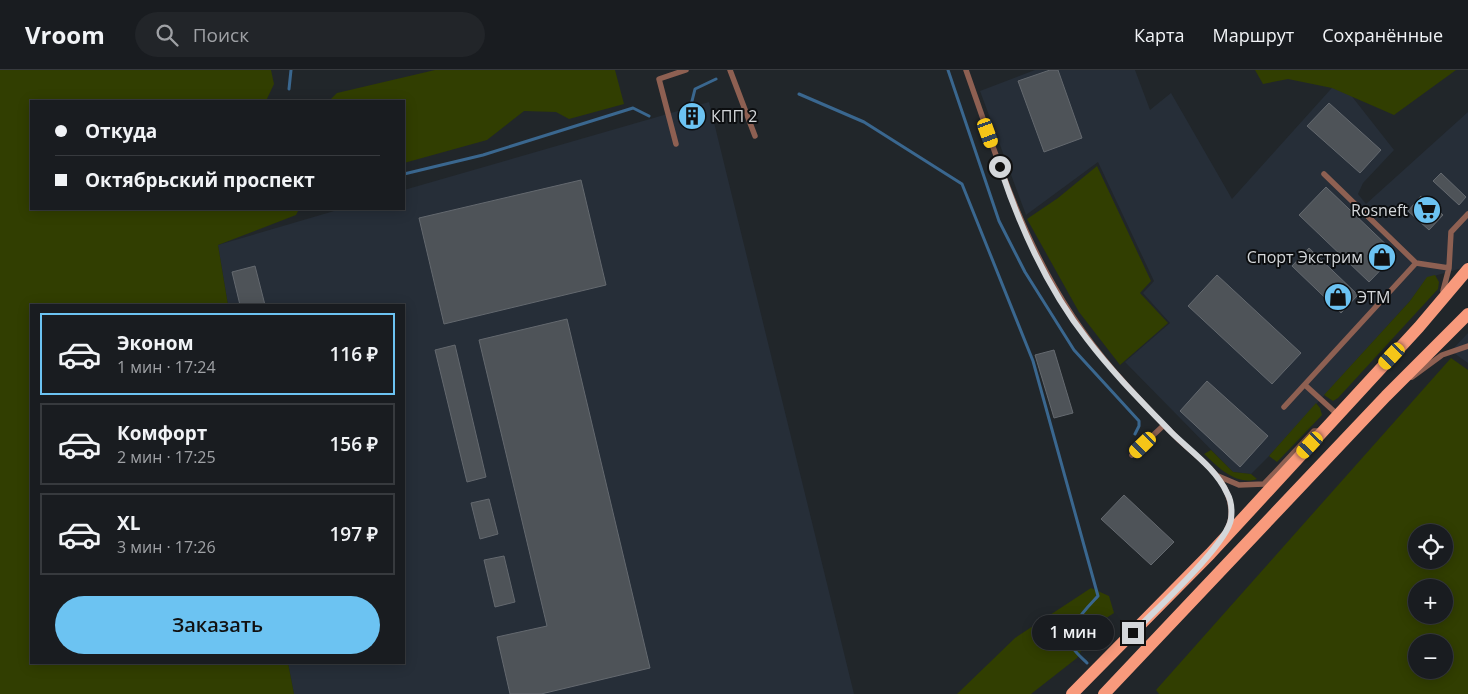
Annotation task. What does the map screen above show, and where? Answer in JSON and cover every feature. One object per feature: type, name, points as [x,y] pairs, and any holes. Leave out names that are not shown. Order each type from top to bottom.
[{"type":"main road","points":[[1072,694],[1210,554],[1419,327],[1468,269]]},
{"type":"main road","points":[[1104,694],[1386,396],[1468,314]]},
{"type":"lane","points":[[676,144],[659,79],[686,70]]},
{"type":"lane","points":[[730,70],[755,136]]},
{"type":"lane","points":[[966,70],[1016,212],[1053,288],[1087,339],[1164,425],[1216,475],[1228,493],[1231,518],[1226,531],[1210,554]]},
{"type":"lane","points":[[1324,174],[1416,263],[1449,268]]},
{"type":"lane","points":[[1419,327],[1446,287],[1451,232],[1468,214]]},
{"type":"lane","points":[[1284,407],[1416,263]]},
{"type":"lane","points":[[1386,396],[1442,356],[1468,346]]},
{"type":"lane","points":[[1305,385],[1338,415]]},
{"type":"lane","points":[[1132,455],[1164,425]]},
{"type":"lane","points":[[1216,475],[1239,486],[1264,484],[1314,431],[1323,431]]},
{"type":"shaded area","points":[[1035,70],[1135,70],[1150,110],[1171,93],[1232,199],[1339,80],[1394,150],[1363,183],[1358,194],[1366,204],[1468,112],[1468,261],[1462,268],[1427,278],[1410,301],[1251,474],[1233,472],[1125,362],[1170,323],[1143,293],[1154,281],[1098,162],[1026,215],[980,91]]},
{"type":"shaded area","points":[[709,102],[854,694],[294,694],[288,664],[405,664],[405,304],[228,304],[218,245],[338,210],[405,210],[405,190]]},
{"type":"shaded area","points":[[1468,333],[1468,363],[1451,351]]},
{"type":"green space","points":[[0,70],[271,70],[274,84],[266,100],[30,100],[30,210],[298,210],[296,215],[218,245],[228,304],[30,304],[30,664],[288,664],[294,694],[0,694]]},
{"type":"green space","points":[[435,70],[615,70],[624,104],[569,119],[556,112],[524,111],[487,140],[405,163],[405,100],[330,100],[337,93]]},
{"type":"green space","points":[[1255,70],[1456,70],[1394,115],[1332,88],[1288,79],[1263,84]]},
{"type":"green space","points":[[1097,166],[1151,281],[1140,293],[1168,323],[1120,365],[1079,312],[1027,219],[1058,198]]},
{"type":"green space","points":[[1435,275],[1439,282],[1438,289],[1338,398],[1333,401],[1324,395],[1410,301],[1427,277]]},
{"type":"green space","points":[[1451,358],[1468,370],[1468,694],[1159,694],[1156,690]]},
{"type":"green space","points":[[1316,403],[1322,415],[1277,462],[1269,456]]},
{"type":"green space","points":[[1211,450],[1233,472],[1251,474],[1257,479],[1242,480],[1228,474],[1204,454]]},
{"type":"green space","points":[[1091,588],[1109,596],[1114,613],[1097,624],[1077,658],[1031,694],[957,694],[1015,638]]},
{"type":"building","points":[[1050,70],[1058,70],[1082,138],[1044,152],[1018,81]]},
{"type":"building","points":[[1329,103],[1381,150],[1360,173],[1307,126]]},
{"type":"building","name":"КПП 2","points":[[701,109],[703,118],[683,125],[681,114]]},
{"type":"building","points":[[1441,173],[1466,197],[1459,205],[1433,181]]},
{"type":"building","points":[[581,180],[606,285],[444,324],[419,218]]},
{"type":"building","points":[[1326,187],[1396,254],[1369,282],[1299,215]]},
{"type":"building","points":[[1421,196],[1443,215],[1429,230],[1408,211]]},
{"type":"building","points":[[1309,248],[1358,295],[1341,313],[1292,266]]},
{"type":"building","points":[[255,266],[265,304],[240,304],[232,272]]},
{"type":"building","points":[[1217,275],[1301,353],[1272,384],[1188,306]]},
{"type":"building","points":[[567,319],[650,668],[541,694],[510,694],[497,637],[547,626],[479,340]]},
{"type":"building","points":[[455,345],[486,477],[467,482],[435,350]]},
{"type":"building","points":[[1054,350],[1073,413],[1054,418],[1035,355]]},
{"type":"building","points":[[1207,381],[1268,436],[1240,467],[1180,411]]},
{"type":"building","points":[[1124,495],[1174,542],[1151,565],[1101,519]]},
{"type":"building","points":[[489,499],[498,534],[480,539],[471,503]]},
{"type":"building","points":[[504,556],[515,602],[495,607],[484,560]]},
{"type":"waterway","points":[[289,89],[291,70]]},
{"type":"waterway","points":[[948,70],[999,221],[1025,272],[1074,350],[1139,421],[1135,434]]},
{"type":"waterway","points":[[691,105],[695,89],[716,79]]},
{"type":"waterway","points":[[799,94],[864,122],[962,184],[1033,361],[1098,596],[1078,619],[1072,634],[1073,648],[1087,663]]},
{"type":"waterway","points":[[405,174],[483,155],[633,108],[649,116]]},
{"type":"place","name":"КПП 2","points":[[692,116]]},
{"type":"place","name":"Rosneft","points":[[1427,210]]},
{"type":"place","name":"Спорт Экстрим","points":[[1382,257]]},
{"type":"place","name":"ЭТМ","points":[[1338,297]]},
{"type":"route","points":[[1000,167],[1028,240],[1069,314],[1115,372],[1170,431],[1216,475],[1228,493],[1231,518],[1226,531],[1210,554],[1133,633]]}]
